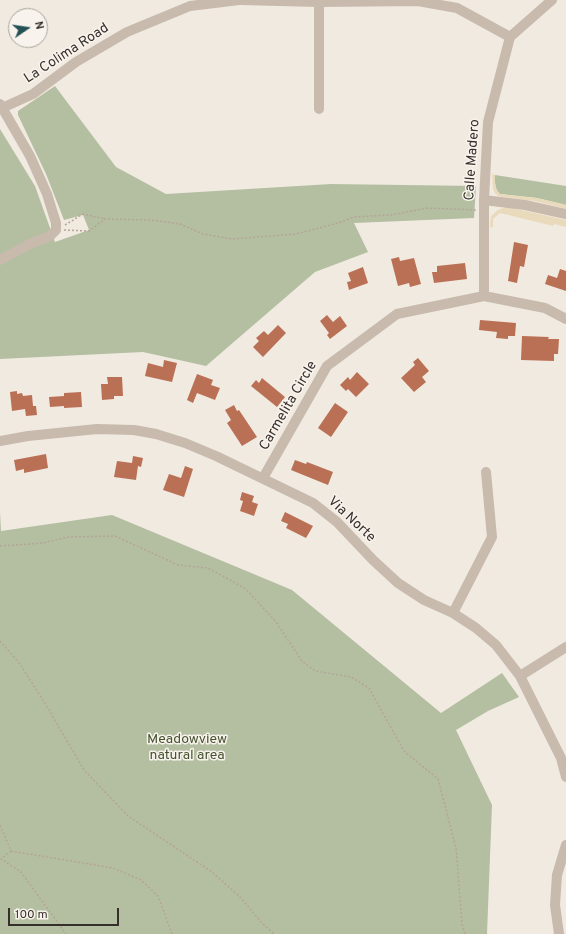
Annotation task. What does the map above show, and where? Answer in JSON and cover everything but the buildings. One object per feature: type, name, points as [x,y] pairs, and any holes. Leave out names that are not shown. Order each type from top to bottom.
[{"type":"street","name":"La Colima Road","points":[[1,106],[33,94],[76,62],[127,32],[190,6],[240,0],[319,2],[418,1],[457,8],[510,37]]},
{"type":"street","points":[[510,37],[552,0]]},
{"type":"street","points":[[319,2],[319,109]]},
{"type":"street","name":"Calle Madero","points":[[484,296],[484,206],[488,122],[510,37]]},
{"type":"street","points":[[0,260],[30,244],[50,236],[56,230],[56,222],[47,194],[30,156],[1,106]]},
{"type":"street","points":[[484,206],[524,205],[566,214]]},
{"type":"street","name":"Carmelita Circle","points":[[263,478],[326,366],[397,314],[484,296],[544,308],[566,319]]},
{"type":"street","name":"Via Norte","points":[[0,441],[28,436],[98,428],[134,430],[156,434],[185,443],[216,456],[313,504],[337,522],[373,560],[398,583],[424,600],[453,613],[476,628],[496,645],[520,676],[561,758],[566,777]]},
{"type":"street","points":[[453,613],[492,537],[486,472]]},
{"type":"street","points":[[520,676],[566,647]]},
{"type":"street","points":[[559,934],[555,905],[557,875],[566,845]]},
{"type":"path","points":[[56,230],[83,214],[105,219],[151,220],[180,224],[203,234],[232,239],[296,234],[338,223],[354,217],[390,215],[427,208],[484,206]]},
{"type":"path","points":[[56,230],[89,231],[105,219]]},
{"type":"path","points":[[0,546],[43,543],[67,537],[115,536],[178,565],[208,568],[246,589],[276,622],[302,661],[315,671],[351,677],[369,688],[404,751],[438,778],[456,848],[462,924],[466,934]]},
{"type":"path","points":[[0,641],[20,664],[84,770],[128,816],[212,872],[241,898],[274,934]]},
{"type":"path","points":[[0,825],[11,851]]},
{"type":"path","points":[[66,934],[21,872],[1,859],[11,851],[113,868],[141,880],[158,896],[172,934]]},
{"type":"green space","points":[[55,86],[116,167],[166,194],[331,184],[476,186],[474,218],[354,223],[368,252],[315,272],[206,366],[143,352],[0,359],[0,129],[35,186],[55,242],[89,230],[83,215],[64,220],[46,174],[18,115],[18,111]]},
{"type":"green space","points":[[495,175],[566,186],[566,205],[537,198],[500,194],[496,188]]},
{"type":"green space","name":"Meadowview natural area","points":[[0,512],[1,531],[112,515],[292,590],[441,713],[502,673],[519,697],[488,711],[456,730],[492,805],[487,934],[0,934]]},
{"type":"sand","points":[[492,174],[495,175],[496,188],[500,194],[537,198],[566,205],[566,209],[535,201],[498,196],[494,192]]},
{"type":"sand","points":[[507,207],[566,220],[566,227],[554,224],[553,226],[500,213],[493,219],[493,227],[490,227],[491,216],[498,210]]}]
